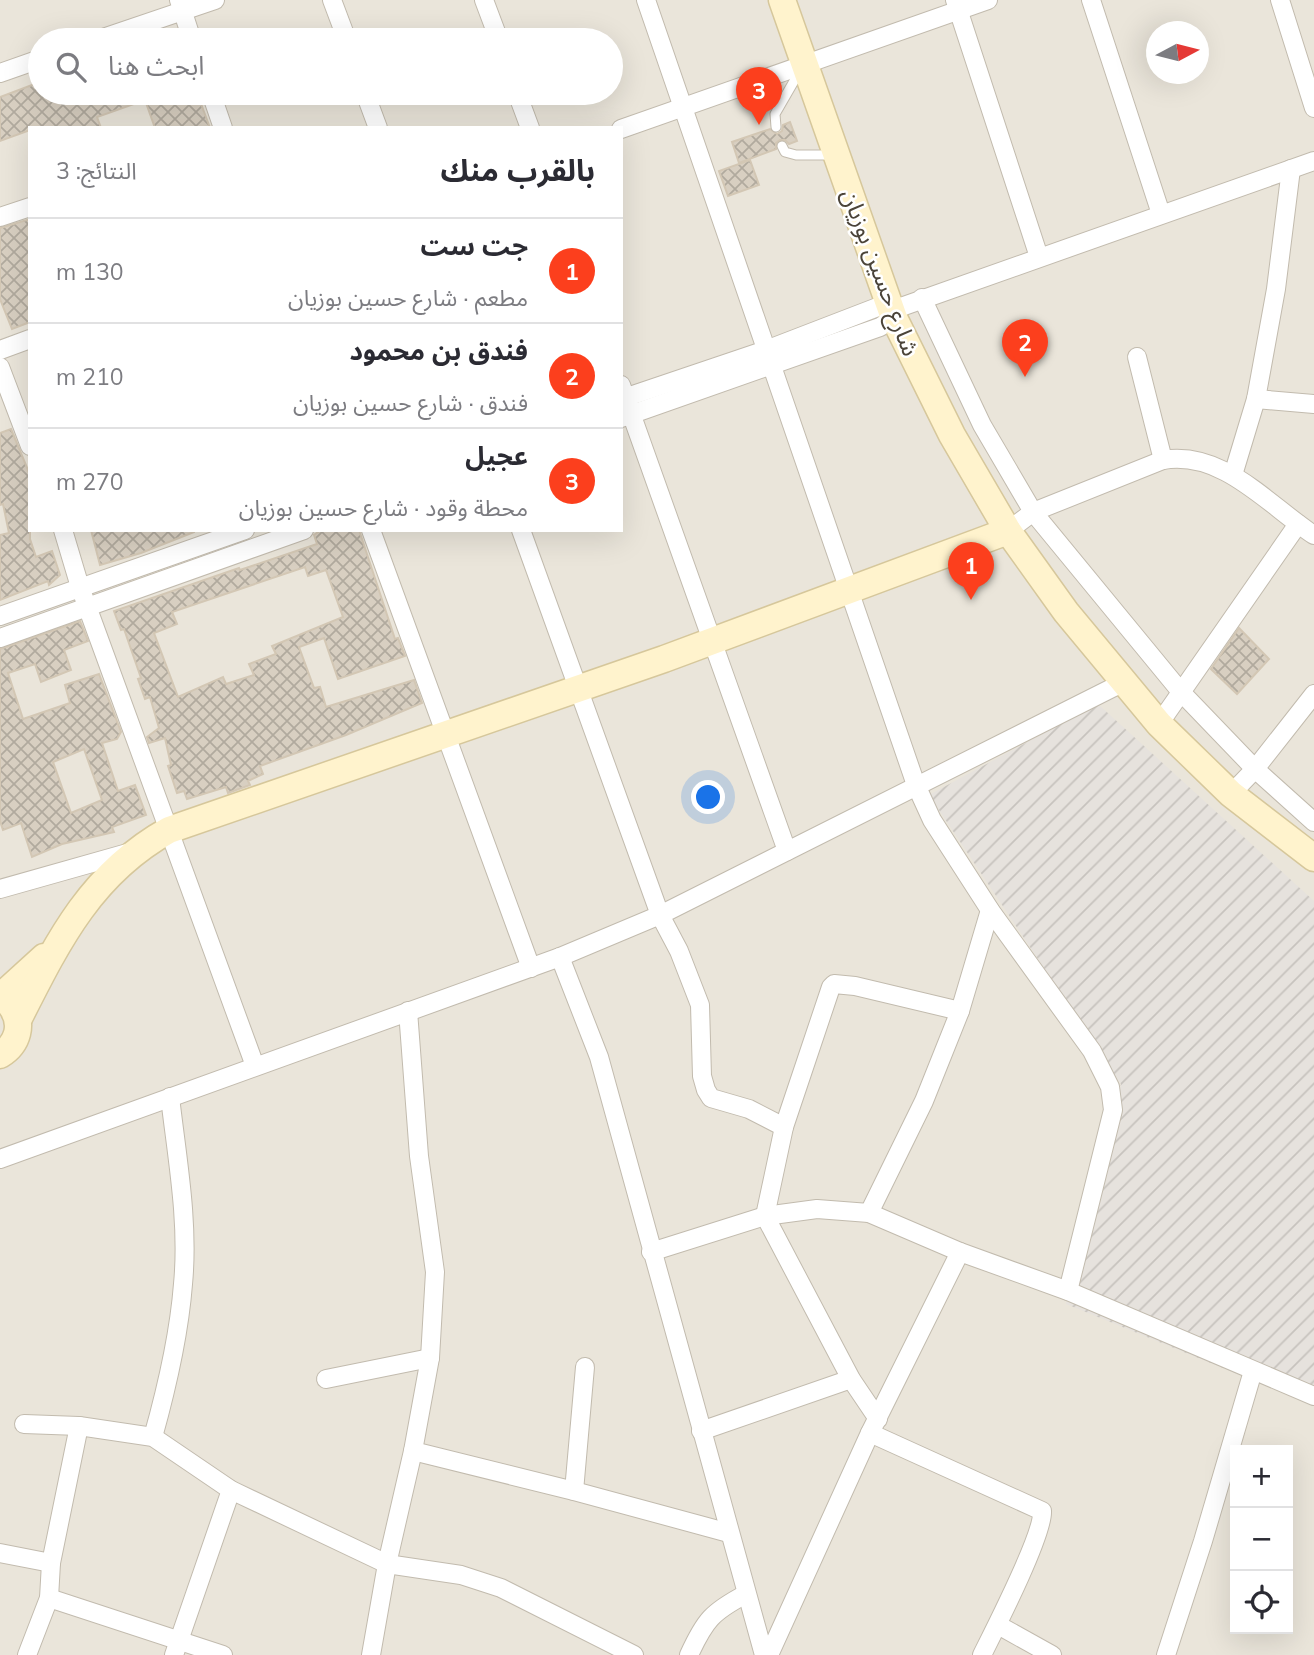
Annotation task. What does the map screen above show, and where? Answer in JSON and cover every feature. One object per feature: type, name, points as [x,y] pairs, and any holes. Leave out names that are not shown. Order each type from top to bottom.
[{"type":"main road","name":"شارع حسين بوزيان","points":[[782,0],[894,309],[952,435],[1008,531],[1066,612],[1159,724],[1231,794],[1314,858]]},
{"type":"main road","points":[[1,1056],[15,1040],[18,1020],[55,946],[72,919],[113,870],[135,851],[169,830],[664,659],[1008,531]]},
{"type":"main road","points":[[18,1020],[8,1003],[0,997],[55,946]]},
{"type":"street","points":[[126,28],[180,6],[215,0]]},
{"type":"street","points":[[332,0],[342,28]]},
{"type":"street","points":[[484,0],[494,28]]},
{"type":"street","points":[[646,0],[916,785],[932,820],[989,910],[1092,1051],[1110,1087],[1113,1110],[1068,1291]]},
{"type":"street","points":[[623,128],[804,64],[957,5],[988,0]]},
{"type":"street","points":[[1091,0],[1161,214]]},
{"type":"street","points":[[1280,0],[1314,108]]},
{"type":"street","points":[[957,5],[1040,257]]},
{"type":"street","points":[[180,6],[188,28]]},
{"type":"street","points":[[0,73],[28,63]]},
{"type":"street","points":[[215,105],[222,126]]},
{"type":"street","points":[[369,105],[377,126]]},
{"type":"street","points":[[521,105],[529,126]]},
{"type":"street","points":[[788,851],[712,640],[626,416],[623,394],[880,327],[894,309],[1314,161]]},
{"type":"street","points":[[1233,475],[1256,399],[1276,289],[1291,169]]},
{"type":"street","points":[[0,217],[28,208]]},
{"type":"street","points":[[922,299],[982,425],[1033,512],[1181,692],[1255,768],[1314,822]]},
{"type":"street","points":[[0,349],[28,340]]},
{"type":"street","points":[[1137,357],[1163,460]]},
{"type":"street","points":[[626,416],[769,358]]},
{"type":"street","points":[[0,367],[28,437]]},
{"type":"street","points":[[1256,399],[1314,404]]},
{"type":"street","points":[[1008,531],[1033,512],[1163,460],[1185,458],[1233,475],[1314,535]]},
{"type":"street","points":[[1159,724],[1298,524]]},
{"type":"street","points":[[63,532],[80,587],[255,1066]]},
{"type":"street","points":[[0,616],[238,532]]},
{"type":"street","points":[[0,638],[298,532]]},
{"type":"street","points":[[371,532],[531,968]]},
{"type":"street","points":[[522,532],[660,915],[679,951],[700,1005],[702,1076],[706,1090],[711,1098],[749,1109],[784,1128]]},
{"type":"street","points":[[0,1159],[531,968],[660,915],[1124,682]]},
{"type":"street","points":[[1231,794],[1314,694]]},
{"type":"street","points":[[0,889],[135,851]]},
{"type":"street","points":[[869,1213],[924,1101],[960,1011],[989,910]]},
{"type":"street","points":[[560,957],[599,1057],[746,1594],[766,1655]]},
{"type":"street","points":[[960,1011],[855,986],[834,984],[784,1128],[765,1216],[874,1426],[1042,1511],[1037,1533],[998,1625],[982,1655]]},
{"type":"street","points":[[374,1654],[387,1564],[413,1451],[430,1358],[435,1272],[419,1156],[408,1012]]},
{"type":"street","points":[[153,1437],[166,1390],[183,1283],[183,1219],[170,1097]]},
{"type":"street","points":[[651,1252],[765,1216],[817,1209],[869,1213],[960,1252],[1068,1291],[1314,1396]]},
{"type":"street","points":[[766,1655],[960,1252]]},
{"type":"street","points":[[326,1379],[430,1358]]},
{"type":"street","points":[[574,1490],[585,1367]]},
{"type":"street","points":[[1166,1655],[1253,1371]]},
{"type":"street","points":[[701,1431],[851,1378]]},
{"type":"street","points":[[24,1424],[79,1426],[153,1437],[231,1490],[387,1564],[461,1575],[502,1588],[634,1655]]},
{"type":"street","points":[[27,1655],[49,1598],[51,1563],[79,1426]]},
{"type":"street","points":[[413,1451],[574,1490],[729,1533]]},
{"type":"street","points":[[177,1647],[231,1490]]},
{"type":"street","points":[[0,1553],[51,1563]]},
{"type":"street","points":[[689,1655],[711,1615],[746,1594]]},
{"type":"street","points":[[49,1598],[177,1647],[223,1655]]},
{"type":"street","points":[[998,1625],[1052,1655]]},
{"type":"lane","points":[[776,127],[775,114],[804,64]]},
{"type":"lane","points":[[782,146],[785,152],[796,155],[836,155]]},
{"type":"shaded area","points":[[0,0],[1314,0],[1314,1655],[0,1655]]},
{"type":"shaded area","points":[[1098,704],[1314,901],[1314,1405],[1066,1304],[1121,1084],[929,795]]},
{"type":"building","points":[[28,86],[28,105],[131,105],[97,117],[100,126],[28,126],[28,131],[0,141],[0,97]]},
{"type":"building","points":[[147,105],[201,105],[209,126],[154,126]]},
{"type":"building","points":[[790,122],[797,141],[789,144],[780,140],[776,143],[776,149],[739,163],[732,142],[770,129],[777,134],[782,131],[783,125]]},
{"type":"building","points":[[750,160],[759,185],[728,196],[719,171]]},
{"type":"building","points":[[28,220],[28,323],[12,329],[0,299],[0,228]]},
{"type":"building","points":[[11,429],[28,470],[28,532],[36,557],[52,551],[60,575],[49,585],[48,581],[0,600],[0,535],[9,533],[3,504],[0,505],[0,433]]},
{"type":"building","points":[[92,532],[194,532],[141,553],[100,565]]},
{"type":"building","points":[[318,532],[360,532],[395,639],[398,638],[405,656],[338,679],[324,638],[299,647],[314,688],[320,687],[326,707],[414,680],[422,703],[346,735],[260,766],[263,774],[248,781],[250,785],[228,793],[226,787],[187,799],[184,791],[177,793],[168,766],[171,765],[165,738],[149,743],[147,737],[159,728],[150,697],[145,699],[138,679],[141,678],[124,629],[121,630],[114,611],[317,544],[314,535]],"holes":[[[305,567],[308,576],[326,570],[343,617],[272,646],[276,654],[249,664],[254,675],[226,684],[223,677],[178,697],[154,633],[177,624],[172,612]]]},
{"type":"building","points":[[80,621],[88,641],[64,650],[71,670],[41,682],[35,664],[8,673],[23,719],[70,703],[65,685],[99,674],[121,732],[117,739],[102,743],[118,791],[135,785],[146,815],[112,827],[114,832],[62,844],[32,857],[21,823],[3,830],[0,821],[0,649]],"holes":[[[84,749],[102,800],[71,813],[53,762]]]},
{"type":"building","points":[[1239,628],[1269,659],[1237,694],[1211,669]]},
{"type":"place","name":"عجيل","points":[[759,125]]},
{"type":"place","name":"فندق بن محمود","points":[[1025,377]]},
{"type":"place","name":"جت ست","points":[[971,600]]}]
